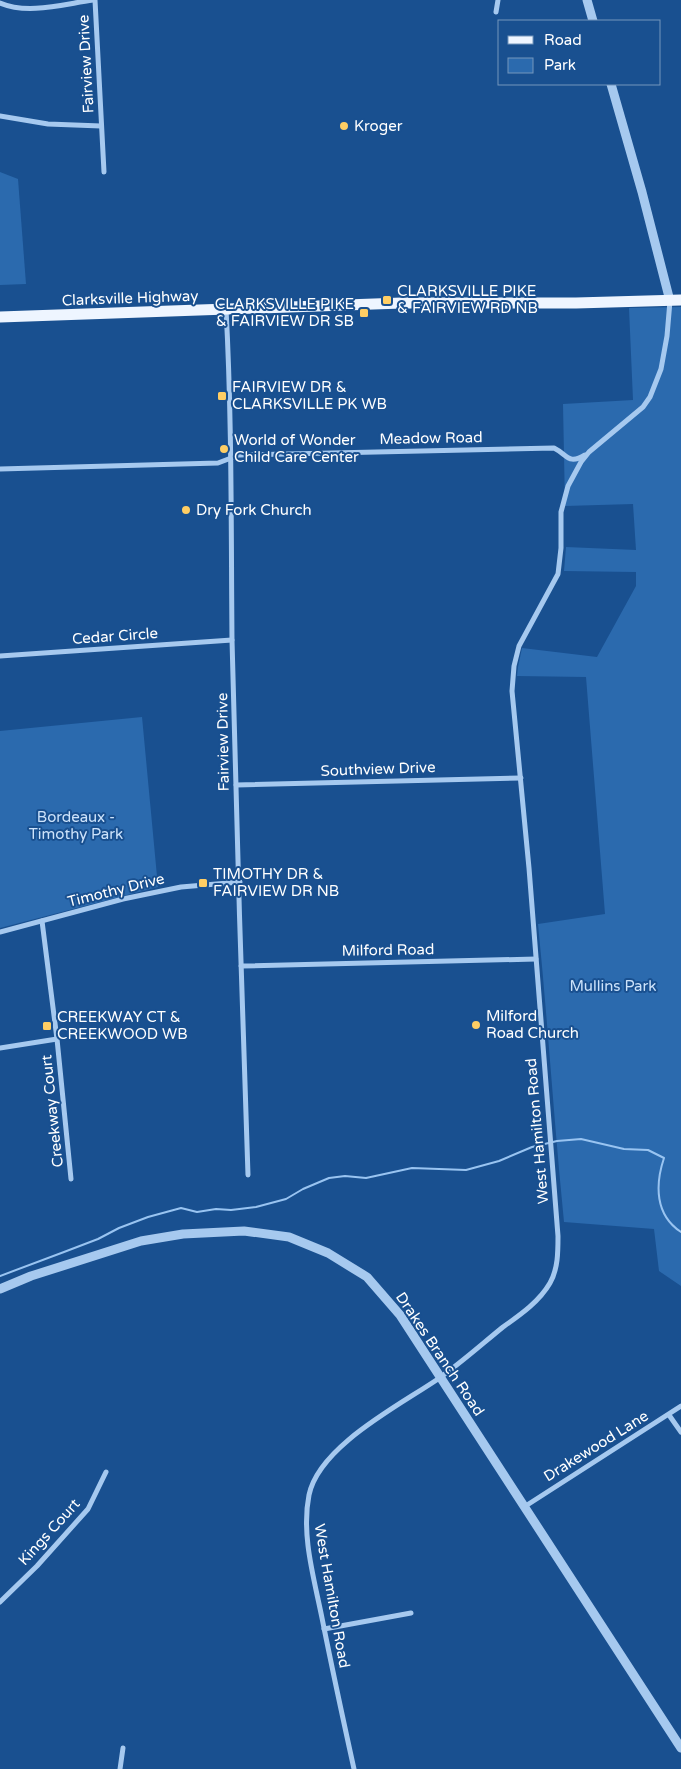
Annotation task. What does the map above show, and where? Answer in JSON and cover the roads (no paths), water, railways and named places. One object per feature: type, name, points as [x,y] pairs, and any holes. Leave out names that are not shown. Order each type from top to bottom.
[{"type":"main road","name":"Clarksville Highway","points":[[0,317],[449,302],[566,303],[675,301]]},
{"type":"street","points":[[0,3],[37,8],[94,0]]},
{"type":"street","name":"Fairview Drive","points":[[94,0],[104,172]]},
{"type":"street","points":[[496,12],[498,0]]},
{"type":"street","points":[[587,0],[593,20]]},
{"type":"street","points":[[611,85],[675,301]]},
{"type":"street","points":[[0,116],[48,124],[101,126]]},
{"type":"street","name":"West Hamilton Road","points":[[354,1769],[310,1561],[306,1513],[309,1492],[318,1471],[332,1454],[352,1437],[440,1378],[523,1312],[544,1292],[556,1268],[558,1244],[521,778],[512,690],[514,666],[519,646],[558,574],[561,548],[561,512],[568,486],[581,462],[589,452],[642,407],[650,397],[661,369],[675,301]]},
{"type":"street","name":"Fairview Drive","points":[[226,309],[231,457],[232,640],[248,1175]]},
{"type":"street","name":"Meadow Road","points":[[0,469],[218,463],[239,455],[554,448],[567,458],[578,459],[589,452]]},
{"type":"street","name":"Cedar Circle","points":[[0,656],[232,640]]},
{"type":"street","name":"Southview Drive","points":[[236,785],[521,778]]},
{"type":"street","name":"Timothy Drive","points":[[0,932],[147,894],[181,887],[240,882]]},
{"type":"street","name":"Creekway Court","points":[[42,921],[57,1039],[71,1178]]},
{"type":"street","name":"Milford Road","points":[[241,966],[536,959]]},
{"type":"street","points":[[0,1048],[57,1039]]},
{"type":"street","name":"Drakes Branch Road","points":[[0,1289],[31,1276],[141,1241],[183,1234],[244,1230],[289,1237],[328,1253],[368,1278],[400,1315],[681,1748]]},
{"type":"street","name":"Drakewood Lane","points":[[524,1507],[681,1406]]},
{"type":"street","points":[[669,1415],[681,1432]]},
{"type":"street","name":"Kings Court","points":[[0,1602],[45,1558],[88,1510],[106,1472]]},
{"type":"street","points":[[324,1629],[411,1613]]},
{"type":"street","points":[[120,1769],[124,1748]]},
{"type":"waterway","points":[[0,1276],[98,1239],[119,1228],[148,1217],[181,1208],[197,1212],[256,1207],[286,1199],[303,1189],[329,1178],[345,1176],[366,1178],[412,1168],[466,1170],[499,1161],[532,1147],[557,1141],[581,1139],[624,1149],[648,1150],[664,1158],[659,1179],[659,1199],[666,1217],[681,1232]]},
{"type":"place","name":"Kroger","points":[[344,126]]},
{"type":"place","name":"CLARKSVILLE PIKE & FAIRVIEW RD NB","points":[[387,300]]},
{"type":"place","name":"CLARKSVILLE PIKE & FAIRVIEW DR SB","points":[[364,313]]},
{"type":"place","name":"FAIRVIEW DR & CLARKSVILLE PK WB","points":[[222,396]]},
{"type":"place","name":"World of Wonder Child Care Center","points":[[224,449]]},
{"type":"place","name":"Dry Fork Church","points":[[186,510]]},
{"type":"place","name":"TIMOTHY DR & FAIRVIEW DR NB","points":[[203,883]]},
{"type":"place","name":"Milford Road Church","points":[[476,1025]]},
{"type":"place","name":"CREEKWAY CT & CREEKWOOD WB","points":[[47,1026]]},
{"type":"park label","name":"Bordeaux - Timothy Park","points":[[76,826]]},
{"type":"park label","name":"Mullins Park","points":[[613,986]]}]
